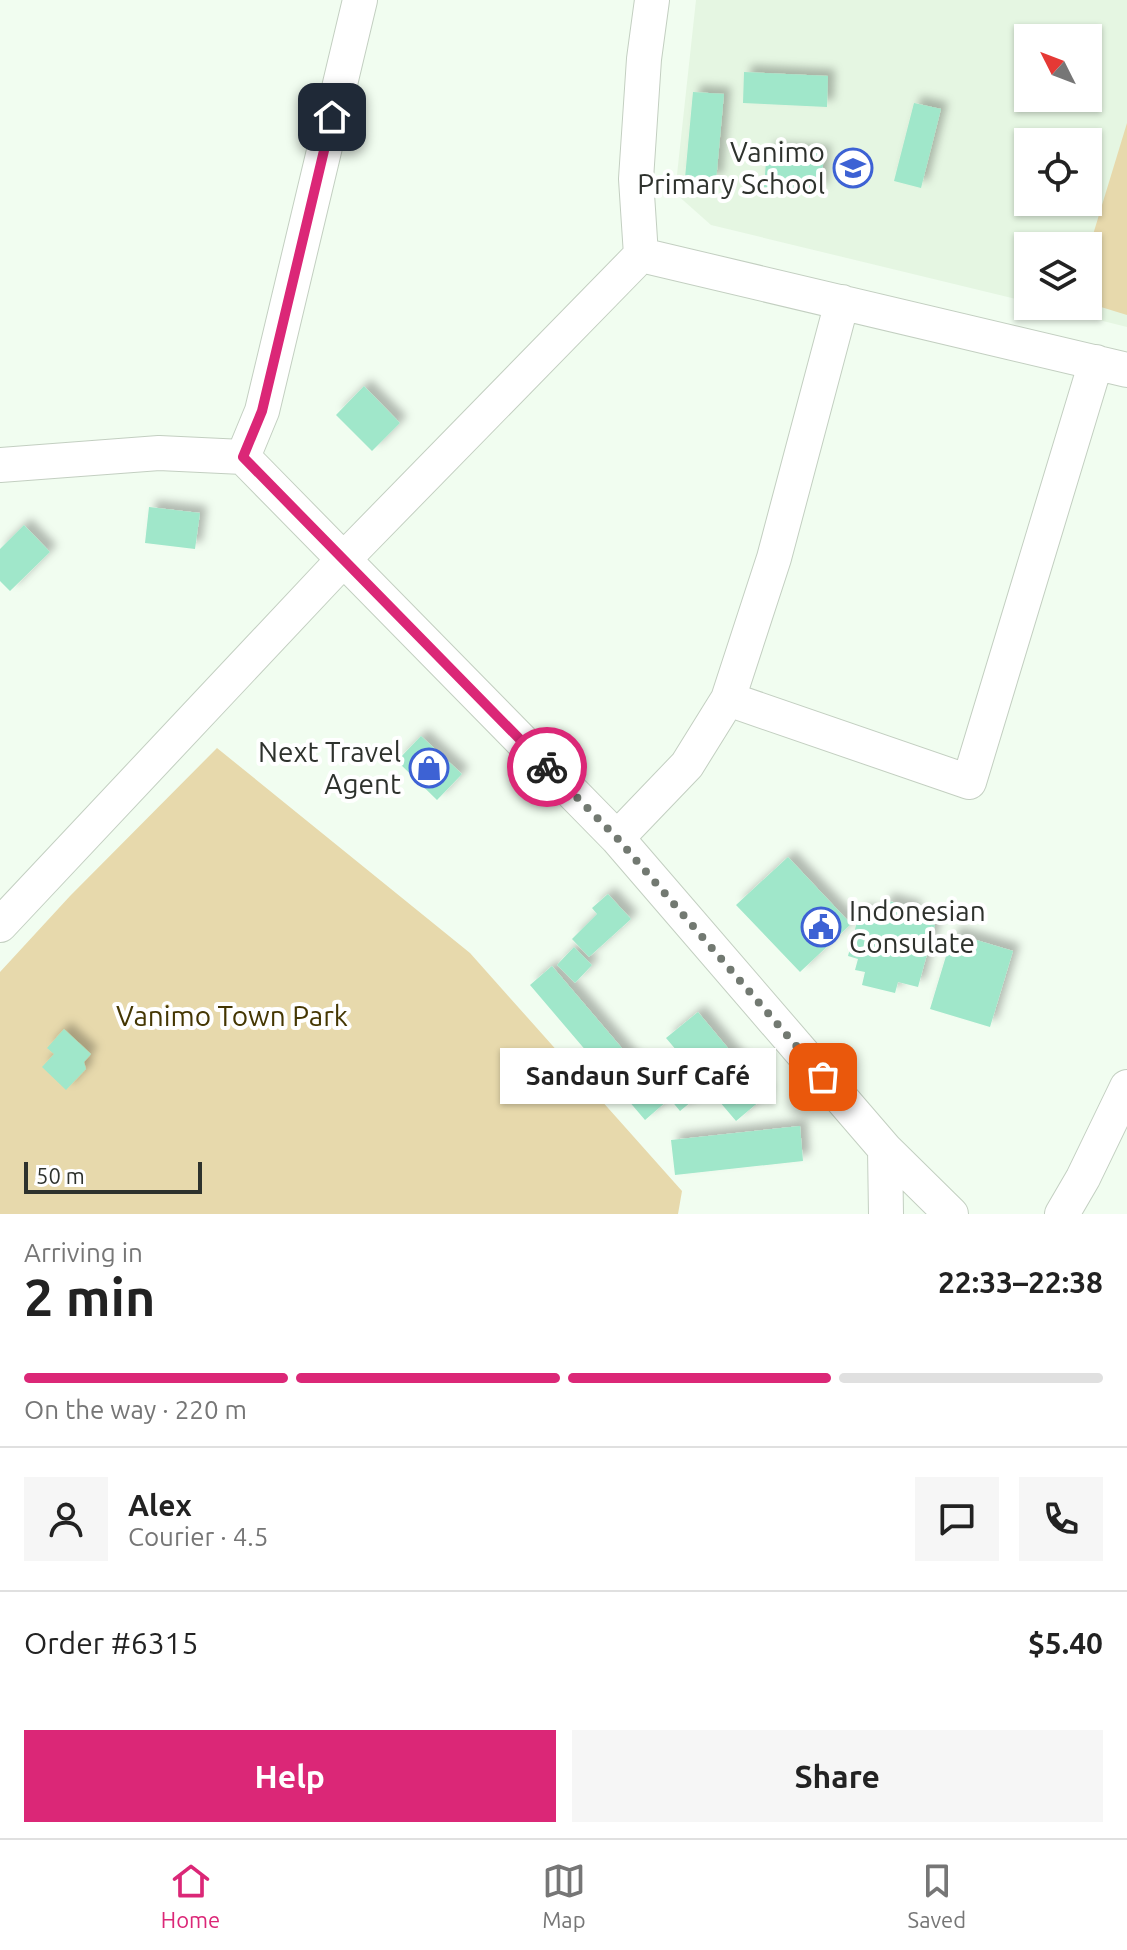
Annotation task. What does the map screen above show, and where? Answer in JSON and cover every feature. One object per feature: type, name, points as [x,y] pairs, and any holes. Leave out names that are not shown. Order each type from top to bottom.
[{"type":"street","points":[[243,457],[262,411],[360,0]]},
{"type":"street","points":[[0,925],[343,560],[641,255],[636,179],[644,59],[652,0]]},
{"type":"street","points":[[641,255],[1112,366],[969,782],[728,699]]},
{"type":"street","points":[[617,838],[687,765],[728,699],[774,558],[842,302]]},
{"type":"street","points":[[0,465],[159,453],[243,457],[617,838],[885,1149],[951,1214]]},
{"type":"street","points":[[1062,1214],[1127,1087]]},
{"type":"street","points":[[885,1149],[886,1214]]},
{"type":"shaded area","name":"Vanimo Primary School","points":[[696,0],[1127,0],[1127,327],[1099,320],[1102,320],[1102,232],[1014,232],[1014,299],[711,225],[675,193]]},
{"type":"green space","points":[[1127,123],[1127,315],[1102,307],[1102,232],[1094,232],[1099,216],[1102,216],[1102,205]]},
{"type":"green space","name":"Vanimo Town Park","points":[[217,748],[470,953],[682,1191],[678,1214],[0,1214],[0,972],[70,896]]},
{"type":"building","points":[[744,72],[828,76],[827,107],[743,103]]},
{"type":"building","points":[[693,92],[724,94],[716,181],[685,178]]},
{"type":"building","points":[[914,103],[941,109],[921,188],[894,181]]},
{"type":"building","points":[[767,149],[824,152],[821,191],[764,187]]},
{"type":"building","points":[[364,386],[400,423],[372,451],[336,415]]},
{"type":"building","points":[[149,507],[200,513],[195,549],[145,543]]},
{"type":"building","points":[[24,525],[50,552],[10,591],[0,581],[0,549]]},
{"type":"building","name":"Next Travel Agent","points":[[421,736],[462,774],[437,800],[397,761]]},
{"type":"building","points":[[788,857],[851,924],[800,972],[736,905]]},
{"type":"building","points":[[608,894],[631,919],[589,957],[572,939],[597,914],[592,908]]},
{"type":"building","points":[[885,900],[916,908],[912,919],[935,925],[918,987],[898,982],[895,993],[862,985],[865,972],[855,970],[858,959],[848,956],[860,910],[881,915]]},
{"type":"building","points":[[953,933],[1013,951],[990,1027],[930,1009]]},
{"type":"building","points":[[574,947],[592,965],[575,983],[557,965]]},
{"type":"building","points":[[552,966],[667,1101],[645,1120],[530,985]]},
{"type":"building","points":[[698,1012],[767,1095],[736,1121],[708,1088],[680,1111],[660,1087],[688,1064],[666,1038]]},
{"type":"building","points":[[64,1029],[91,1054],[84,1062],[86,1069],[66,1090],[42,1067],[54,1054],[47,1048]]},
{"type":"building","points":[[800,1126],[803,1161],[675,1175],[671,1140]]},
{"type":"way so far","points":[[547,767],[617,838],[823,1077]]},
{"type":"place","name":"Vanimo Primary School","points":[[853,168]]},
{"type":"place","name":"Next Travel Agent","points":[[429,768]]},
{"type":"place","name":"Indonesian Consulate","points":[[821,927]]},
{"type":"place","name":"Sandaun Surf Café","points":[[823,1077]]},
{"type":"route","points":[[332,117],[262,411],[243,457],[547,767]]}]
